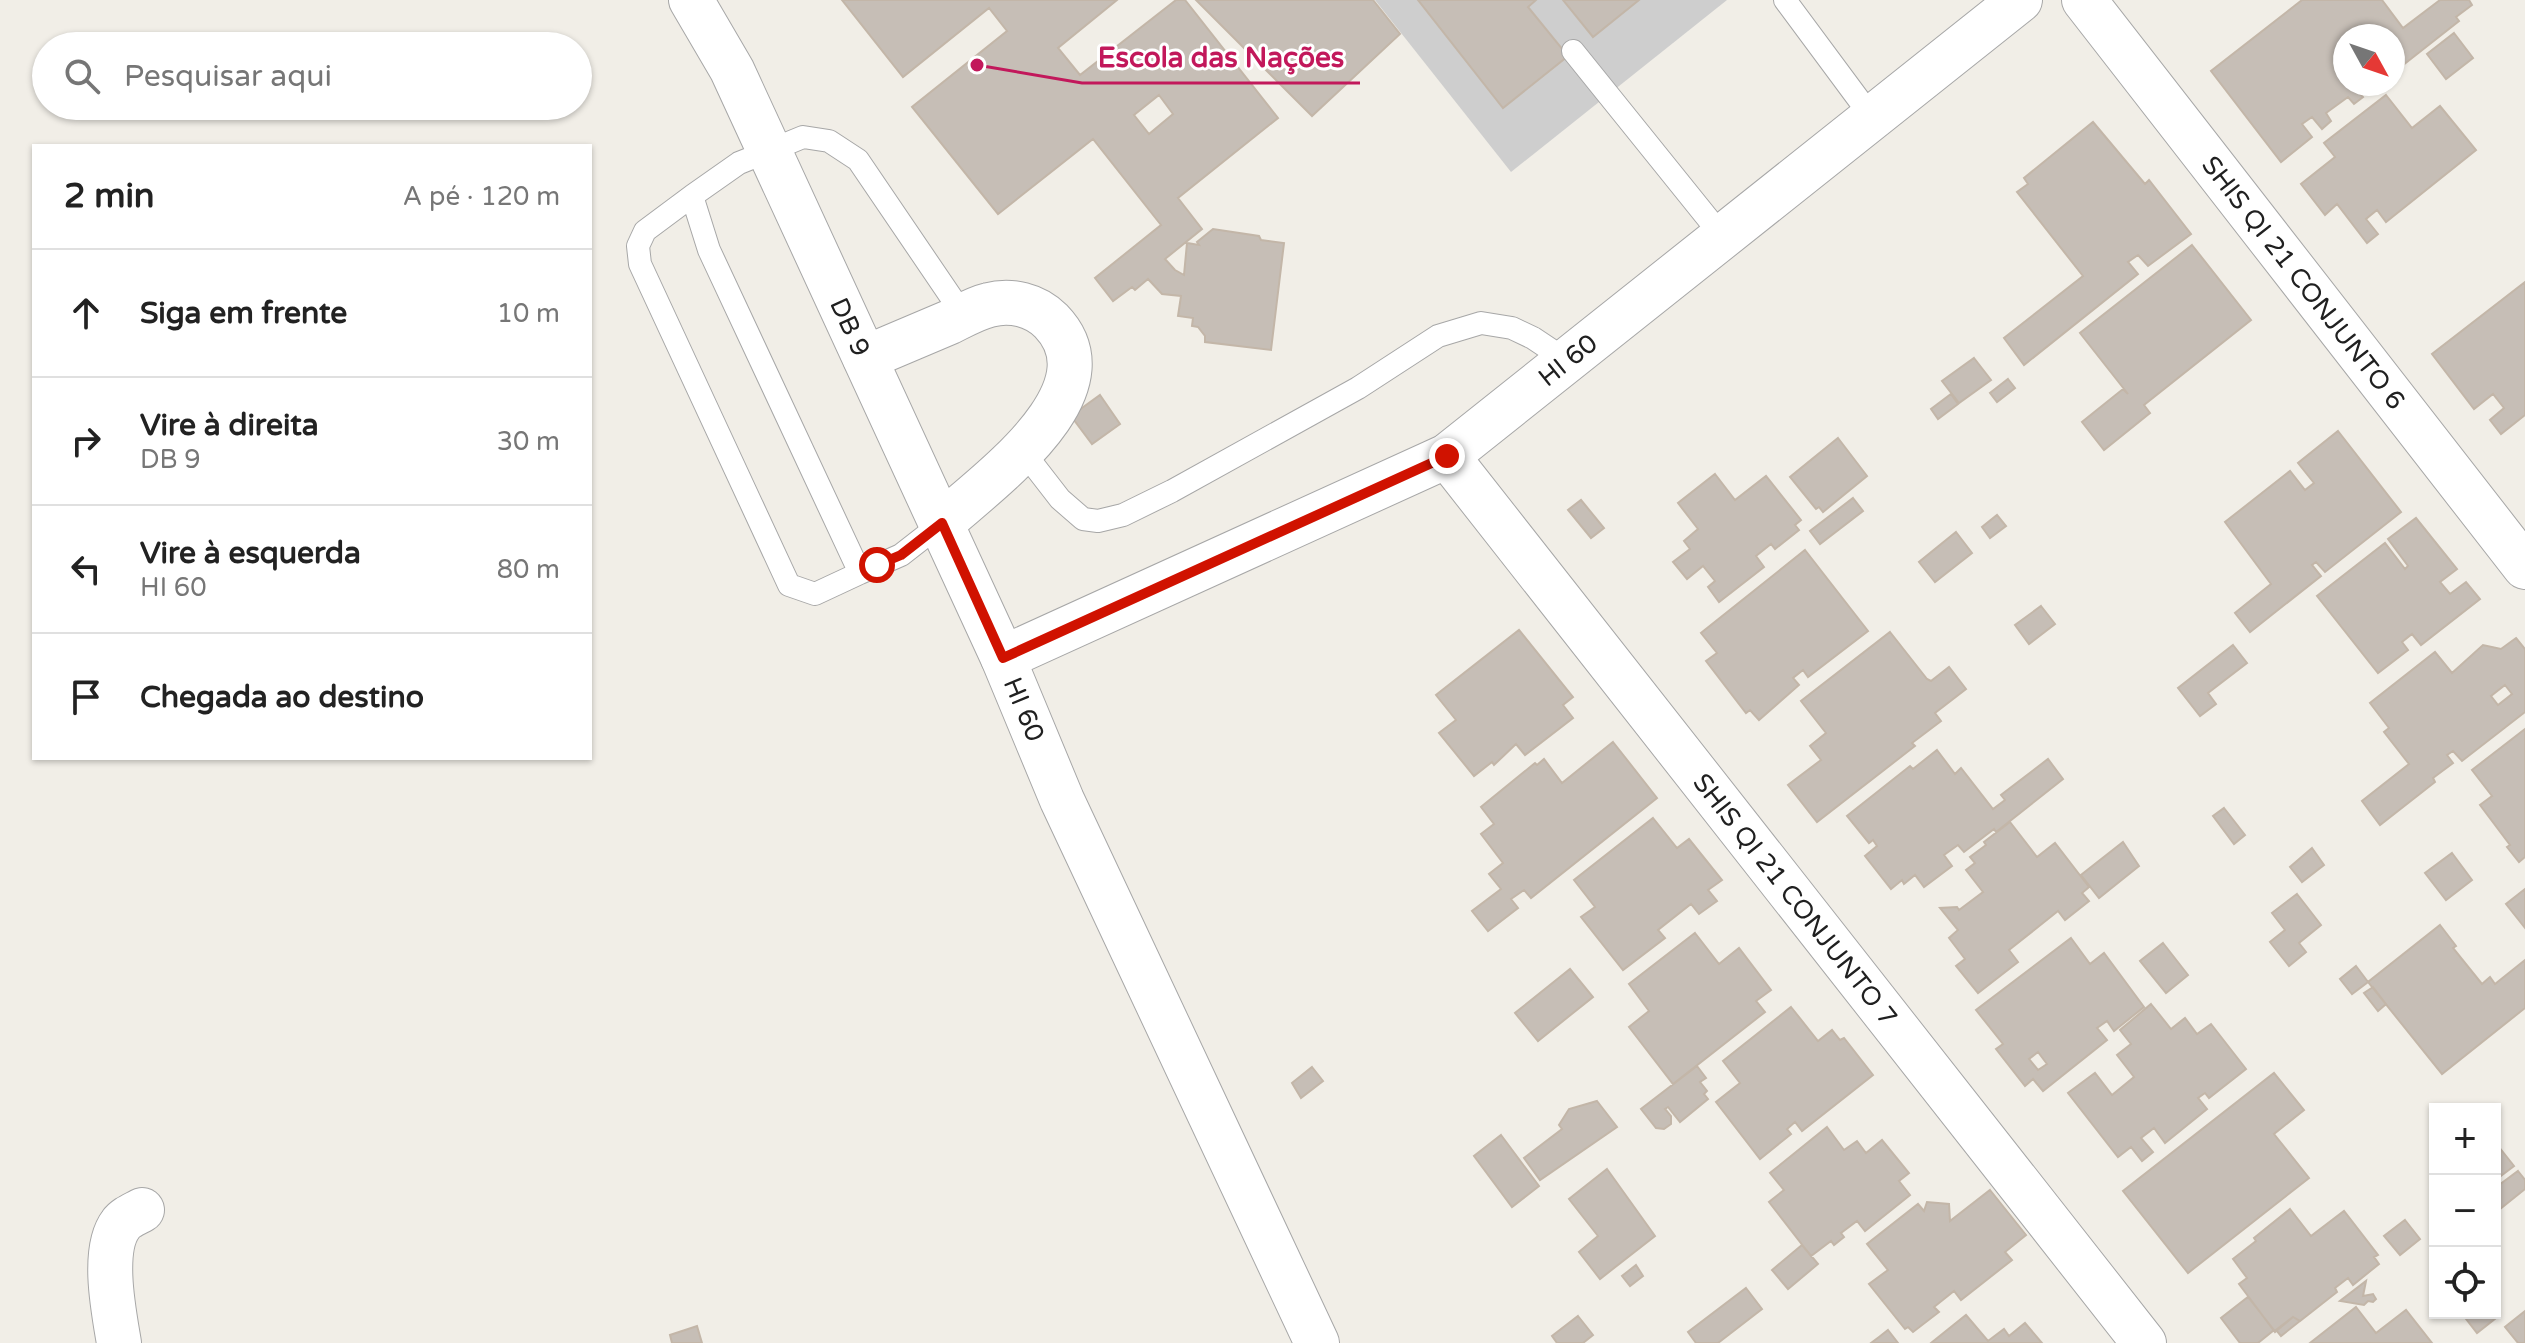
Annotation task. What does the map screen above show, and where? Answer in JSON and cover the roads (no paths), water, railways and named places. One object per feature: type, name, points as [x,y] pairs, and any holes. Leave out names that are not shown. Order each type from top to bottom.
[{"type":"street","name":"DB 9","points":[[691,0],[732,70],[1003,658]]},
{"type":"street","name":"HI 60","points":[[1317,1343],[1062,800],[1003,658],[1447,456],[2020,0]]},
{"type":"street","name":"SHIS QI 21 CONJUNTO 6","points":[[2084,0],[2525,567]]},
{"type":"street","points":[[865,358],[989,305],[1012,302],[1033,307],[1059,329],[1071,366],[1061,399],[1045,426],[942,523]]},
{"type":"street","name":"SHIS QI 21 CONJUNTO 7","points":[[1447,456],[2144,1343]]},
{"type":"street","points":[[119,1343],[111,1271],[114,1239],[121,1223],[142,1210]]},
{"type":"lane","points":[[1785,0],[1871,116]]},
{"type":"lane","points":[[1573,51],[1722,236]]},
{"type":"lane","points":[[942,523],[901,555],[815,594],[789,585],[640,264],[638,246],[645,231],[739,163],[803,137],[829,141],[858,160],[964,316]]},
{"type":"lane","points":[[692,196],[709,250],[860,573]]},
{"type":"lane","points":[[1022,450],[1060,499],[1083,519],[1098,521],[1123,515],[1172,491],[1358,388],[1438,336],[1481,323],[1512,328],[1566,360]]},
{"type":"place","name":"Escola das Nações","points":[[977,65]]}]
